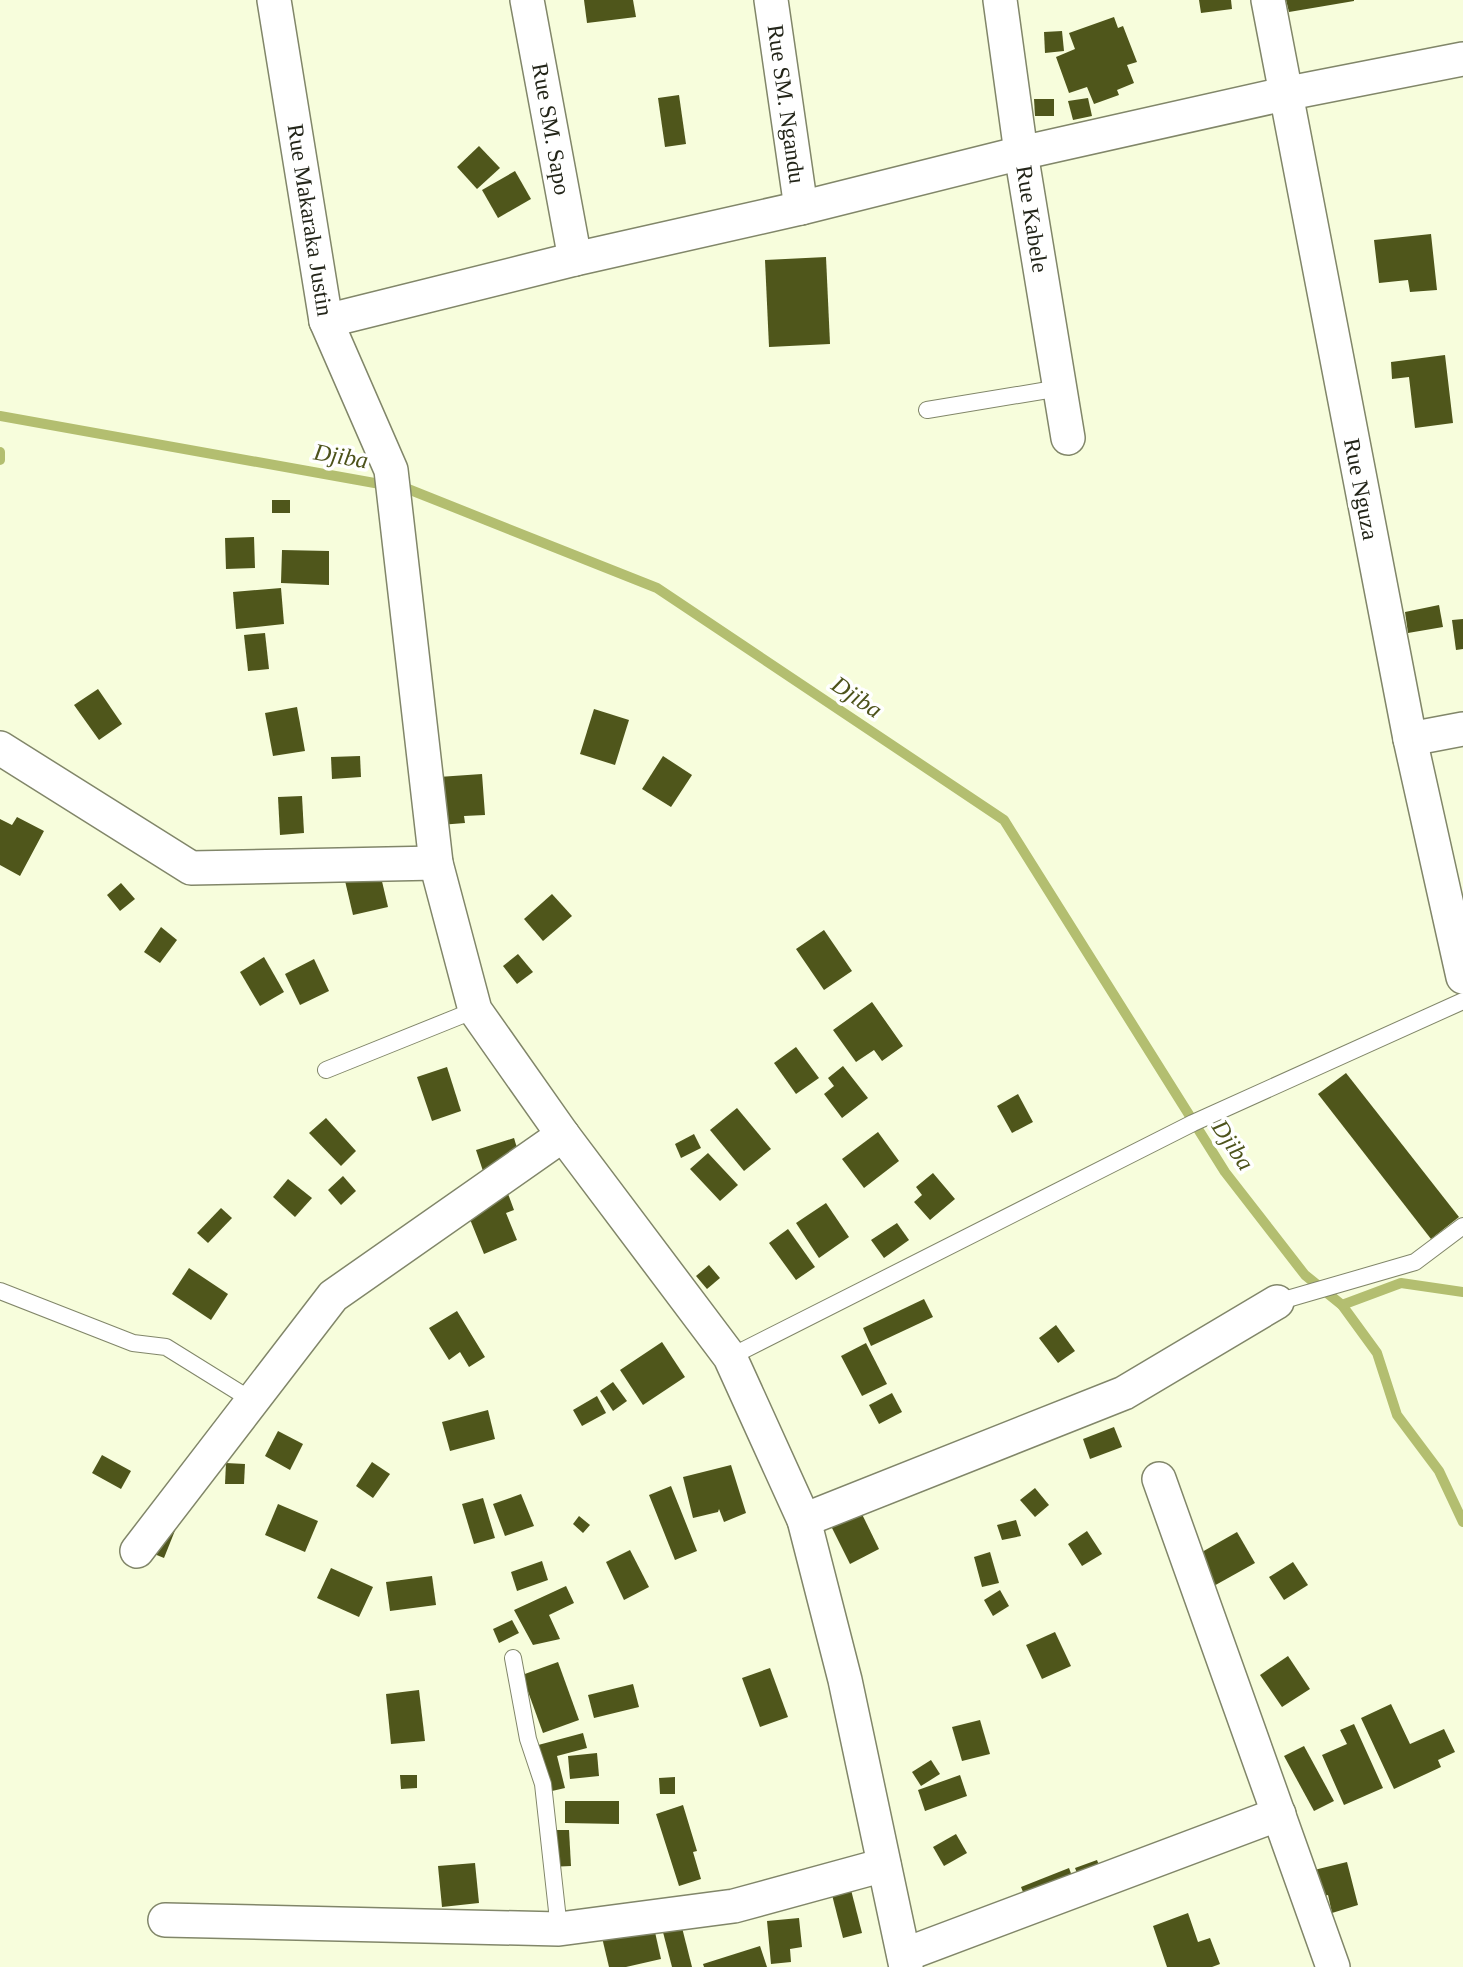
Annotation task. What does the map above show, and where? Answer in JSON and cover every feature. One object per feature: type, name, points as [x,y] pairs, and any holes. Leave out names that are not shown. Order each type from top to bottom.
[{"type":"street","name":"Rue Makaraka Justin","points":[[274,0],[326,321],[391,470],[436,863],[475,1010]]},
{"type":"street","name":"Rue SM. Sapo","points":[[527,0],[575,259]]},
{"type":"street","name":"Rue SM. Ngandu","points":[[771,0],[802,208]]},
{"type":"street","name":"Rue Kabele","points":[[1000,0],[1021,153],[1068,438]]},
{"type":"street","name":"Rue Nguza","points":[[1268,0],[1410,739],[1463,977]]},
{"type":"street","points":[[326,321],[1021,153],[1284,94],[1463,59]]},
{"type":"street","points":[[1410,739],[1463,729]]},
{"type":"street","points":[[0,748],[191,868],[436,863]]},
{"type":"street","points":[[475,1010],[563,1135],[730,1357],[804,1520],[845,1680],[905,1961],[1279,1814]]},
{"type":"street","points":[[137,1551],[333,1296],[563,1135]]},
{"type":"street","points":[[804,1520],[1124,1393],[1278,1303]]},
{"type":"street","points":[[1160,1479],[1333,1967]]},
{"type":"street","points":[[165,1920],[559,1929],[734,1906],[884,1865]]},
{"type":"lane","points":[[927,410],[1060,388]]},
{"type":"lane","points":[[730,1357],[1194,1123],[1463,1001]]},
{"type":"lane","points":[[326,1070],[475,1010]]},
{"type":"lane","points":[[1278,1303],[1415,1262],[1463,1226]]},
{"type":"lane","points":[[0,1291],[133,1343],[166,1347],[253,1401]]},
{"type":"lane","points":[[513,1658],[528,1740],[543,1784],[559,1929]]},
{"type":"building","points":[[584,0],[633,0],[636,17],[587,23]]},
{"type":"building","points":[[1199,0],[1231,0],[1232,9],[1201,13]]},
{"type":"building","points":[[1286,0],[1354,0],[1354,1],[1289,12]]},
{"type":"building","points":[[1114,17],[1118,28],[1123,26],[1137,62],[1127,65],[1134,83],[1117,90],[1119,95],[1094,104],[1087,87],[1069,93],[1056,57],[1075,49],[1069,33]]},
{"type":"building","points":[[1062,31],[1064,51],[1045,53],[1044,32]]},
{"type":"building","points":[[679,95],[686,144],[665,147],[658,98]]},
{"type":"building","points":[[1088,98],[1092,116],[1073,120],[1068,101]]},
{"type":"building","points":[[1034,99],[1054,99],[1054,116],[1035,116]]},
{"type":"building","points":[[479,146],[500,168],[477,189],[457,167]]},
{"type":"building","points":[[515,171],[531,199],[498,218],[482,190]]},
{"type":"building","points":[[1431,234],[1437,290],[1410,292],[1408,280],[1379,283],[1374,240]]},
{"type":"building","points":[[826,257],[830,344],[769,347],[765,260]]},
{"type":"building","points":[[1445,355],[1453,423],[1415,428],[1409,377],[1392,379],[1391,362]]},
{"type":"building","points":[[272,500],[290,500],[290,513],[272,513]]},
{"type":"building","points":[[254,537],[255,568],[226,569],[225,538]]},
{"type":"building","points":[[282,550],[329,551],[329,585],[281,583]]},
{"type":"building","points":[[281,588],[284,624],[236,629],[233,592]]},
{"type":"building","points":[[1439,605],[1443,627],[1408,633],[1405,612]]},
{"type":"building","points":[[1463,619],[1463,649],[1456,650],[1452,620]]},
{"type":"building","points":[[265,633],[269,669],[248,671],[244,635]]},
{"type":"building","points":[[98,689],[122,724],[99,740],[74,705]]},
{"type":"building","points":[[297,707],[305,751],[273,756],[265,713]]},
{"type":"building","points":[[594,709],[629,720],[615,765],[580,754]]},
{"type":"building","points":[[360,756],[361,777],[332,779],[331,757]]},
{"type":"building","points":[[663,756],[692,775],[671,807],[642,789]]},
{"type":"building","points":[[482,774],[485,815],[464,816],[465,823],[427,826],[424,778]]},
{"type":"building","points":[[302,796],[304,833],[280,835],[278,797]]},
{"type":"building","points":[[17,817],[44,831],[20,876],[0,865],[0,819],[12,825]]},
{"type":"building","points":[[377,860],[388,907],[353,915],[342,868]]},
{"type":"building","points":[[121,883],[135,899],[120,911],[107,895]]},
{"type":"building","points":[[552,894],[572,916],[543,941],[524,919]]},
{"type":"building","points":[[161,927],[177,940],[160,963],[144,952]]},
{"type":"building","points":[[824,930],[852,971],[824,990],[796,949]]},
{"type":"building","points":[[518,954],[533,972],[517,984],[503,966]]},
{"type":"building","points":[[264,957],[284,992],[260,1006],[240,972]]},
{"type":"building","points":[[314,959],[329,991],[300,1005],[285,974]]},
{"type":"building","points":[[872,1002],[903,1046],[882,1061],[874,1050],[856,1062],[833,1030]]},
{"type":"building","points":[[796,1047],[819,1078],[796,1094],[774,1063]]},
{"type":"building","points":[[843,1066],[868,1098],[842,1118],[824,1094],[834,1086],[828,1078]]},
{"type":"building","points":[[447,1067],[461,1111],[432,1121],[417,1077]]},
{"type":"building","points":[[1346,1073],[1459,1217],[1431,1239],[1318,1094]]},
{"type":"building","points":[[1018,1094],[1033,1122],[1012,1133],[997,1106]]},
{"type":"building","points":[[737,1108],[771,1149],[744,1171],[710,1130]]},
{"type":"building","points":[[326,1118],[356,1151],[341,1166],[309,1133]]},
{"type":"building","points":[[878,1132],[899,1161],[864,1188],[842,1159]]},
{"type":"building","points":[[694,1134],[701,1148],[681,1158],[675,1144]]},
{"type":"building","points":[[514,1138],[521,1161],[484,1174],[476,1150]]},
{"type":"building","points":[[708,1153],[738,1185],[720,1201],[690,1169]]},
{"type":"building","points":[[933,1173],[955,1199],[930,1220],[914,1202],[922,1195],[916,1187]]},
{"type":"building","points":[[343,1176],[356,1191],[341,1205],[328,1190]]},
{"type":"building","points":[[288,1179],[312,1198],[295,1217],[273,1197]]},
{"type":"building","points":[[507,1191],[514,1210],[506,1213],[517,1240],[484,1254],[465,1207]]},
{"type":"building","points":[[826,1203],[849,1237],[819,1258],[796,1223]]},
{"type":"building","points":[[221,1208],[232,1218],[208,1243],[197,1233]]},
{"type":"building","points":[[897,1223],[909,1240],[884,1258],[871,1240]]},
{"type":"building","points":[[788,1229],[815,1267],[796,1280],[769,1243]]},
{"type":"building","points":[[709,1265],[720,1278],[707,1289],[696,1276]]},
{"type":"building","points":[[189,1268],[228,1294],[211,1320],[172,1294]]},
{"type":"building","points":[[924,1299],[933,1317],[871,1346],[863,1328]]},
{"type":"building","points":[[457,1311],[485,1357],[469,1367],[460,1352],[449,1360],[429,1328]]},
{"type":"building","points":[[1056,1325],[1075,1351],[1058,1363],[1039,1338]]},
{"type":"building","points":[[662,1342],[685,1377],[643,1405],[620,1370]]},
{"type":"building","points":[[866,1343],[887,1384],[862,1396],[841,1356]]},
{"type":"building","points":[[613,1382],[627,1401],[613,1411],[600,1391]]},
{"type":"building","points":[[892,1393],[902,1412],[879,1424],[869,1405]]},
{"type":"building","points":[[597,1396],[606,1413],[582,1426],[573,1410]]},
{"type":"building","points":[[488,1410],[495,1439],[450,1451],[442,1422]]},
{"type":"building","points":[[1114,1427],[1122,1447],[1090,1459],[1083,1439]]},
{"type":"building","points":[[278,1431],[303,1444],[290,1470],[265,1456]]},
{"type":"building","points":[[102,1455],[131,1471],[121,1489],[92,1473]]},
{"type":"building","points":[[372,1462],[390,1474],[373,1498],[356,1486]]},
{"type":"building","points":[[226,1463],[245,1464],[244,1484],[225,1484]]},
{"type":"building","points":[[731,1465],[746,1513],[724,1522],[719,1509],[718,1512],[693,1518],[683,1477]]},
{"type":"building","points":[[671,1486],[697,1551],[675,1560],[649,1495]]},
{"type":"building","points":[[1035,1488],[1049,1505],[1035,1517],[1020,1500]]},
{"type":"building","points":[[521,1494],[534,1526],[505,1536],[493,1504]]},
{"type":"building","points":[[483,1498],[495,1538],[474,1544],[462,1504]]},
{"type":"building","points":[[278,1504],[318,1521],[305,1552],[265,1535]]},
{"type":"building","points":[[860,1510],[879,1549],[850,1564],[830,1524]]},
{"type":"building","points":[[579,1516],[590,1525],[583,1533],[573,1524]]},
{"type":"building","points":[[154,1519],[176,1528],[164,1558],[142,1549]]},
{"type":"building","points":[[1016,1520],[1021,1536],[1002,1540],[997,1525]]},
{"type":"building","points":[[1087,1531],[1102,1554],[1082,1566],[1068,1544]]},
{"type":"building","points":[[1237,1532],[1255,1563],[1212,1587],[1195,1556]]},
{"type":"building","points":[[630,1550],[649,1587],[624,1600],[606,1562]]},
{"type":"building","points":[[990,1552],[999,1583],[982,1587],[974,1557]]},
{"type":"building","points":[[542,1561],[548,1580],[517,1591],[511,1572]]},
{"type":"building","points":[[1293,1562],[1308,1585],[1284,1600],[1269,1577]]},
{"type":"building","points":[[331,1568],[373,1587],[359,1617],[317,1598]]},
{"type":"building","points":[[432,1576],[436,1605],[390,1611],[386,1582]]},
{"type":"building","points":[[566,1586],[574,1603],[549,1615],[560,1639],[533,1645],[514,1610]]},
{"type":"building","points":[[1000,1590],[1009,1606],[993,1616],[984,1600]]},
{"type":"building","points":[[512,1620],[519,1633],[499,1643],[493,1629]]},
{"type":"building","points":[[1055,1632],[1071,1666],[1042,1679],[1026,1645]]},
{"type":"building","points":[[1288,1656],[1310,1689],[1282,1707],[1260,1675]]},
{"type":"building","points":[[558,1662],[579,1720],[543,1733],[522,1675]]},
{"type":"building","points":[[770,1668],[788,1717],[760,1727],[742,1678]]},
{"type":"building","points":[[633,1684],[639,1707],[594,1718],[588,1695]]},
{"type":"building","points":[[419,1690],[425,1741],[391,1744],[386,1694]]},
{"type":"building","points":[[1391,1704],[1410,1744],[1444,1729],[1455,1752],[1438,1760],[1441,1767],[1394,1789],[1361,1718]]},
{"type":"building","points":[[980,1720],[990,1754],[962,1761],[952,1727]]},
{"type":"building","points":[[1354,1724],[1383,1788],[1344,1805],[1322,1755],[1347,1744],[1340,1730]]},
{"type":"building","points":[[583,1733],[587,1748],[557,1756],[565,1788],[539,1794],[527,1748]]},
{"type":"building","points":[[1304,1746],[1334,1801],[1314,1811],[1284,1756]]},
{"type":"building","points":[[597,1753],[599,1776],[570,1779],[568,1756]]},
{"type":"building","points":[[931,1760],[940,1774],[921,1786],[912,1772]]},
{"type":"building","points":[[400,1775],[417,1775],[417,1788],[401,1789]]},
{"type":"building","points":[[960,1775],[967,1796],[925,1811],[918,1790]]},
{"type":"building","points":[[675,1777],[675,1794],[660,1794],[659,1778]]},
{"type":"building","points":[[565,1801],[619,1801],[619,1824],[565,1823]]},
{"type":"building","points":[[683,1805],[697,1851],[693,1852],[701,1879],[679,1886],[656,1814]]},
{"type":"building","points":[[548,1830],[569,1830],[571,1866],[549,1867]]},
{"type":"building","points":[[956,1834],[967,1853],[944,1866],[933,1847]]},
{"type":"building","points":[[1097,1860],[1104,1879],[1083,1888],[1075,1868]]},
{"type":"building","points":[[1347,1862],[1358,1905],[1332,1913],[1328,1895],[1305,1901],[1310,1871]]},
{"type":"building","points":[[475,1863],[479,1903],[442,1907],[438,1866]]},
{"type":"building","points":[[1069,1868],[1077,1889],[1029,1907],[1021,1887]]},
{"type":"building","points":[[849,1882],[862,1933],[843,1938],[830,1887]]},
{"type":"building","points":[[676,1904],[692,1967],[672,1967],[657,1909]]},
{"type":"building","points":[[1188,1913],[1198,1942],[1210,1938],[1220,1964],[1212,1967],[1167,1967],[1153,1926]]},
{"type":"building","points":[[651,1914],[661,1959],[626,1967],[609,1967],[599,1925]]},
{"type":"building","points":[[799,1918],[802,1947],[790,1949],[791,1962],[771,1964],[767,1921]]},
{"type":"building","points":[[760,1946],[767,1967],[704,1967],[703,1964]]},
{"type":"waterway","name":"Djiba","points":[[0,416],[408,489],[657,588],[1004,820],[1225,1172],[1305,1275],[1342,1305],[1377,1353],[1397,1415],[1439,1471],[1463,1522]]},
{"type":"waterway","points":[[0,452],[0,460]]},
{"type":"waterway","name":"Djiba","points":[[1342,1305],[1401,1283],[1463,1292]]}]
